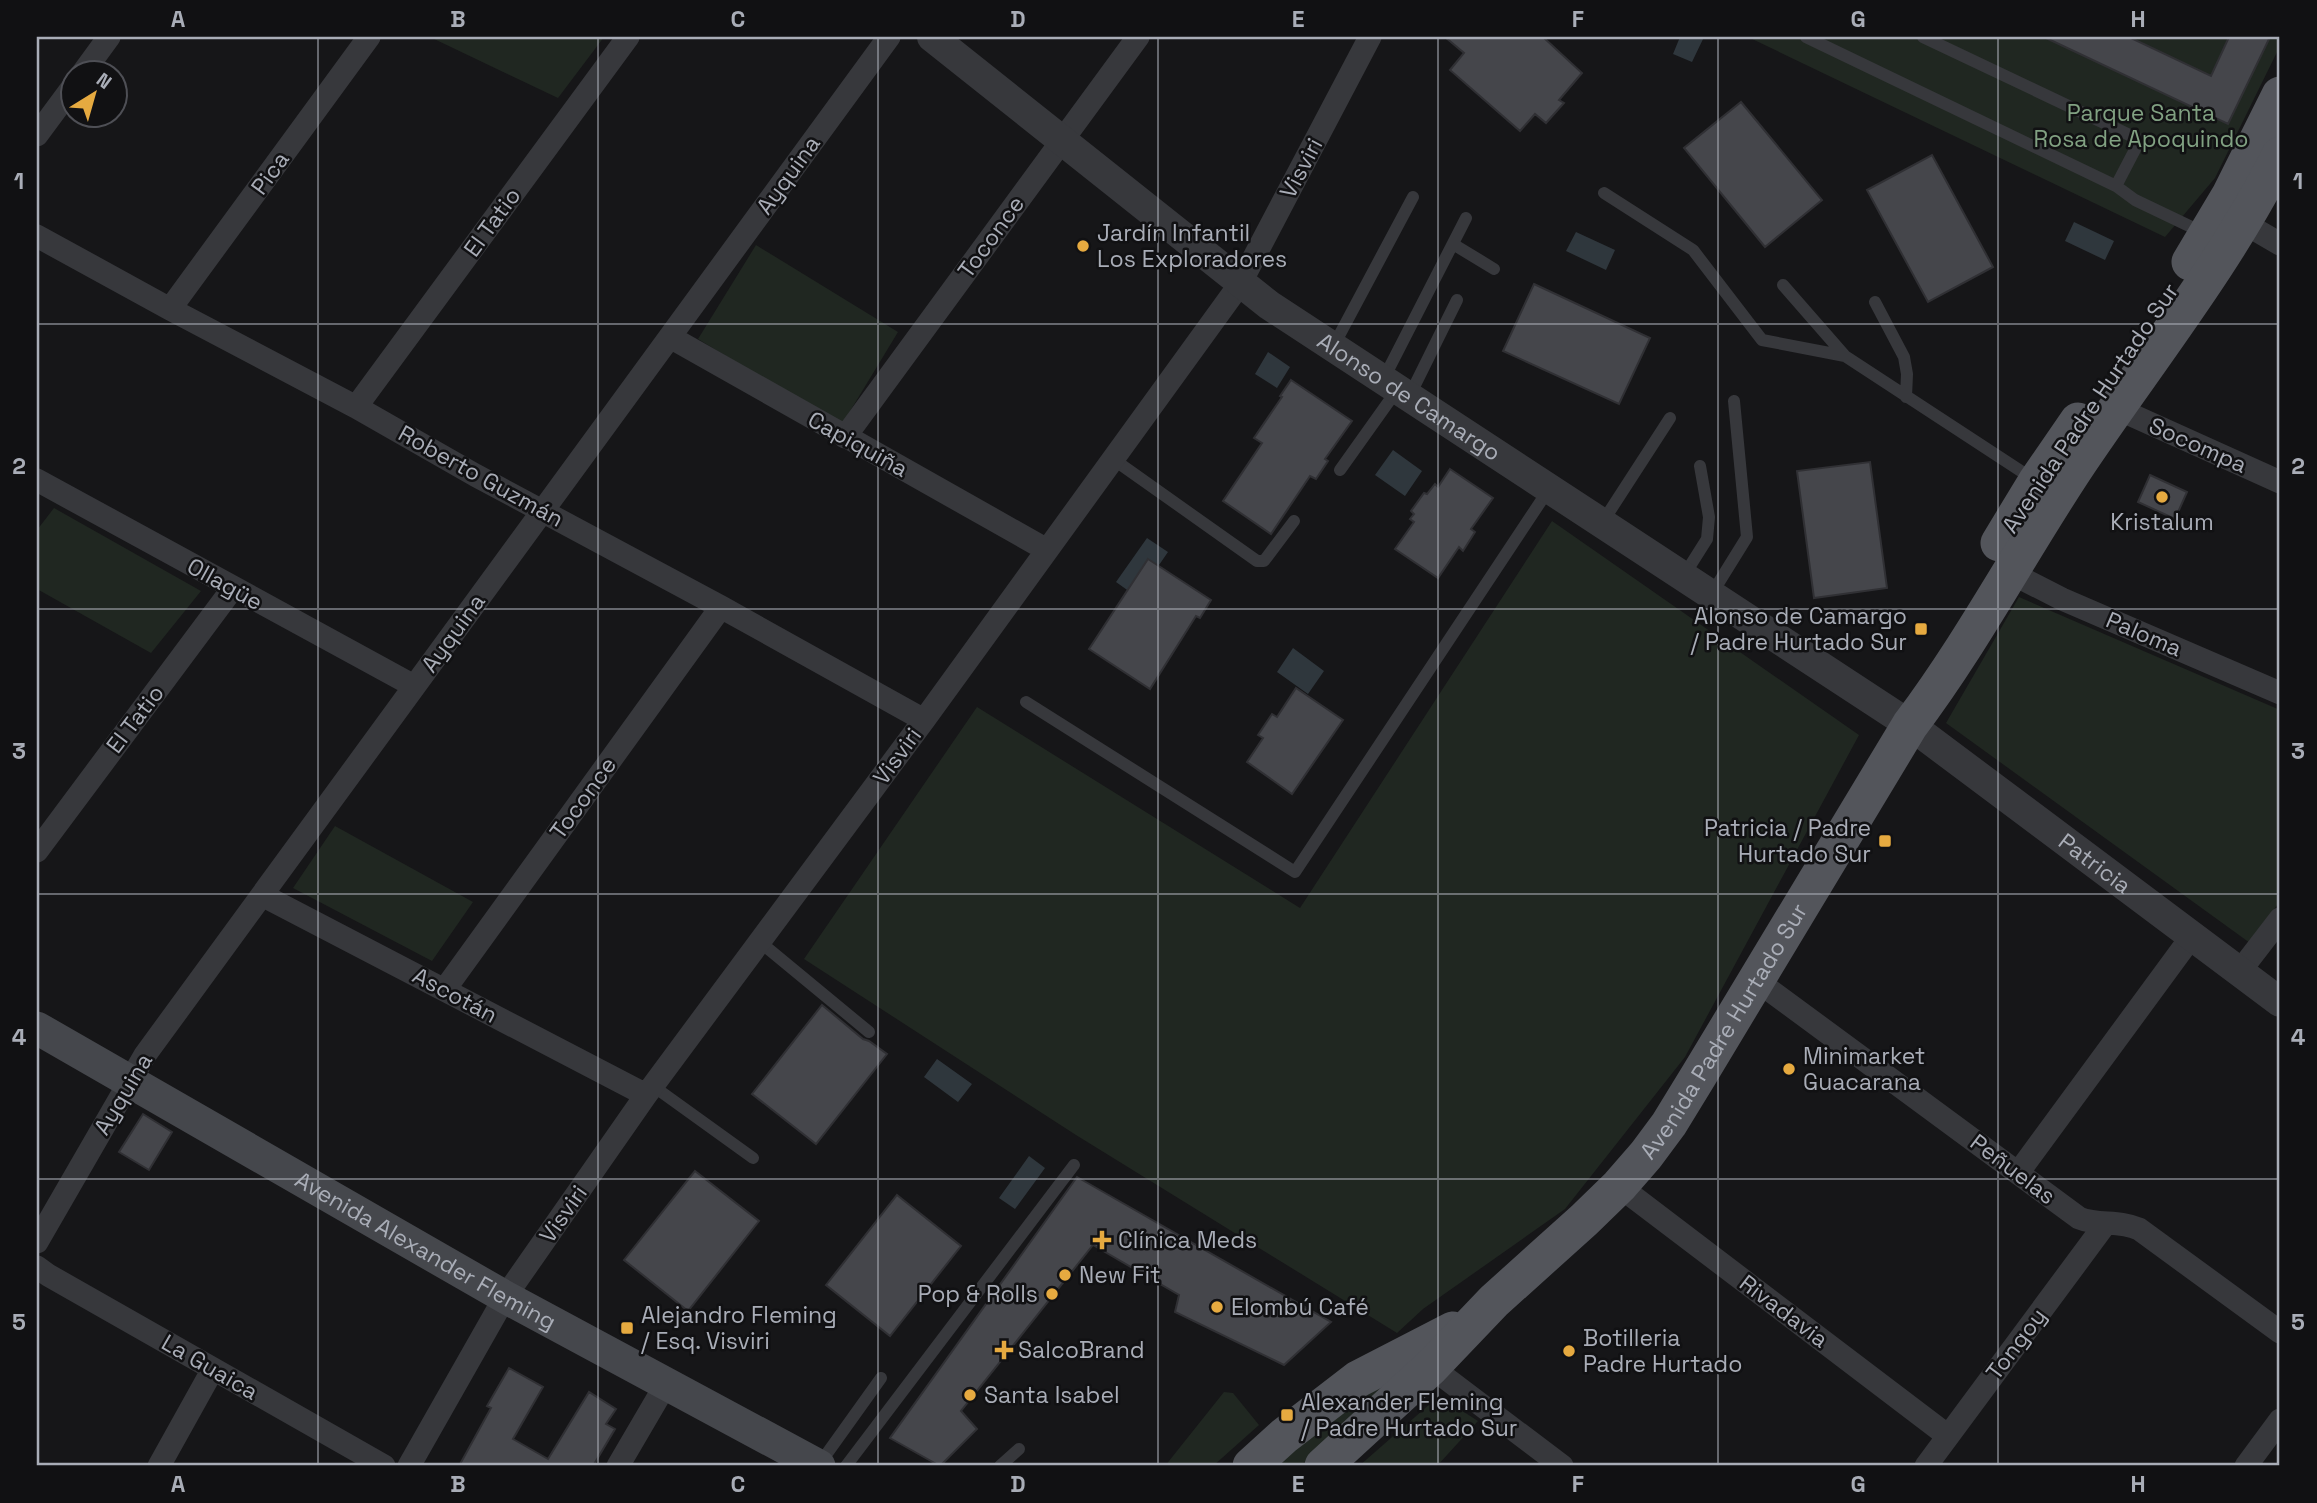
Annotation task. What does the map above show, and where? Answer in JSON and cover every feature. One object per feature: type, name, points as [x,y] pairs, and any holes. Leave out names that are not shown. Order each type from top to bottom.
[{"type":"main road","name":"Avenida Padre Hurtado Sur","points":[[1910,725],[1922,682],[1937,648],[2036,482],[2207,234],[2230,195],[2280,95]]},
{"type":"main road","name":"Avenida Padre Hurtado Sur","points":[[1323,1466],[1432,1367],[1494,1301],[1619,1186],[1669,1124],[1910,725],[1943,681],[2009,572],[2116,408],[2244,223],[2280,155]]},
{"type":"main road","name":"Avenida Alexander Fleming","points":[[37,1028],[505,1297],[818,1466]]},
{"type":"main road","name":"Avenida Padre Hurtado Sur","points":[[1251,1466],[1319,1408],[1358,1379],[1448,1333],[1494,1301]]},
{"type":"street","points":[[92,60],[109,37]]},
{"type":"street","name":"Pica","points":[[170,309],[369,37]]},
{"type":"street","name":"El Tatio","points":[[356,407],[628,37]]},
{"type":"street","name":"Ayquina","points":[[37,1242],[145,1055],[889,37]]},
{"type":"street","name":"Alonso de Camargo","points":[[932,37],[1240,284],[1710,596],[1910,725]]},
{"type":"street","name":"Toconce","points":[[845,437],[1138,37]]},
{"type":"street","name":"Visviri","points":[[410,1466],[505,1297],[650,1091],[924,720],[1240,284],[1370,37]]},
{"type":"street","points":[[37,135],[60,104]]},
{"type":"street","points":[[2244,223],[2280,244]]},
{"type":"street","name":"Roberto Guzmán","points":[[37,236],[356,407],[475,475],[924,720]]},
{"type":"street","name":"Capiquiña","points":[[670,337],[1047,550]]},
{"type":"street","name":"Socompa","points":[[2116,408],[2280,482]]},
{"type":"street","name":"Ollagüe","points":[[39,486],[414,687]]},
{"type":"street","name":"Paloma","points":[[2009,572],[2062,599],[2280,693]]},
{"type":"street","name":"El Tatio","points":[[37,851],[233,588]]},
{"type":"street","name":"Toconce","points":[[445,989],[721,607]]},
{"type":"street","name":"Patricia","points":[[1910,725],[2280,1002]]},
{"type":"street","name":"Ascotán","points":[[262,895],[650,1091]]},
{"type":"street","points":[[2240,971],[2280,919]]},
{"type":"street","points":[[2018,1173],[2192,936]]},
{"type":"street","name":"Peñuelas","points":[[1756,980],[2078,1218],[2087,1222],[2120,1222],[2139,1229],[2280,1332]]},
{"type":"street","name":"Rivadavia","points":[[1619,1186],[1948,1436]]},
{"type":"street","name":"Tongoy","points":[[1926,1466],[2106,1223]]},
{"type":"street","name":"La Guaica","points":[[37,1267],[384,1466]]},
{"type":"street","points":[[1432,1367],[1562,1466]]},
{"type":"street","points":[[159,1466],[213,1369]]},
{"type":"street","points":[[618,1466],[666,1384]]},
{"type":"street","points":[[2246,1466],[2280,1420]]},
{"type":"lane","points":[[1806,37],[1831,43],[2116,186],[2135,200],[2207,234]]},
{"type":"lane","points":[[1923,37],[2140,140],[2116,186]]},
{"type":"lane","points":[[1604,193],[1693,250],[1762,340],[1845,356]]},
{"type":"lane","points":[[1332,347],[1413,197]]},
{"type":"lane","points":[[1396,389],[1453,244],[1466,218]]},
{"type":"lane","points":[[1453,244],[1494,269]]},
{"type":"lane","points":[[1783,285],[1845,356],[2036,482]]},
{"type":"lane","points":[[1340,470],[1457,300]]},
{"type":"lane","points":[[1875,302],[1903,357],[1907,374],[1906,397]]},
{"type":"lane","points":[[1710,596],[1747,537],[1734,401]]},
{"type":"lane","points":[[1602,524],[1670,418]]},
{"type":"lane","points":[[1113,459],[1257,561],[1264,561],[1270,555],[1294,521]]},
{"type":"lane","points":[[1683,578],[1707,539],[1709,517],[1700,466]]},
{"type":"lane","points":[[1026,702],[1295,872],[1549,489]]},
{"type":"lane","points":[[760,942],[869,1032]]},
{"type":"lane","points":[[650,1091],[753,1158]]},
{"type":"lane","points":[[846,1466],[1074,1165]]},
{"type":"lane","points":[[818,1466],[881,1378]]},
{"type":"lane","points":[[1000,1466],[1020,1448]]},
{"type":"green space","points":[[430,37],[604,37],[558,98]]},
{"type":"green space","name":"Parque Santa Rosa de Apoquindo","points":[[1748,37],[2280,37],[2280,46],[2215,178],[2165,237]]},
{"type":"green space","points":[[756,245],[898,332],[841,426],[698,339]]},
{"type":"green space","points":[[54,508],[201,591],[151,653],[37,589],[37,530]]},
{"type":"green space","points":[[1552,521],[1859,735],[1685,1057],[1565,1209],[1423,1309],[1397,1333],[1076,1135],[804,959],[977,707],[1300,908]]},
{"type":"green space","points":[[2019,597],[2280,710],[2280,901],[2250,943],[1946,723]]},
{"type":"green space","points":[[335,826],[473,902],[432,961],[293,888]]},
{"type":"green space","points":[[1395,1371],[1382,1392],[1300,1466],[1278,1466],[1282,1459]]},
{"type":"green space","points":[[1224,1392],[1233,1393],[1259,1425],[1213,1466],[1165,1466]]},
{"type":"green space","points":[[1439,1396],[1478,1421],[1437,1466],[1359,1466]]},
{"type":"shaded area","points":[[1680,37],[1704,37],[1692,62],[1673,54]]},
{"type":"shaded area","points":[[2074,222],[2114,241],[2105,260],[2065,241]]},
{"type":"shaded area","points":[[1576,232],[1615,250],[1606,270],[1566,251]]},
{"type":"shaded area","points":[[1268,352],[1290,367],[1277,388],[1255,374]]},
{"type":"shaded area","points":[[1393,450],[1422,471],[1405,496],[1375,475]]},
{"type":"shaded area","points":[[1147,538],[1168,552],[1137,597],[1116,582]]},
{"type":"shaded area","points":[[1293,648],[1324,671],[1308,694],[1277,672]]},
{"type":"shaded area","points":[[937,1059],[972,1084],[958,1102],[924,1077]]},
{"type":"shaded area","points":[[1029,1156],[1045,1168],[1015,1209],[999,1198]]},
{"type":"building","points":[[1445,37],[1543,37],[1582,73],[1559,100],[1564,103],[1546,123],[1535,114],[1520,131],[1450,70],[1464,53]]},
{"type":"building","points":[[2044,37],[2129,37],[2211,76],[2229,37],[2270,37],[2228,124]]},
{"type":"building","points":[[1741,102],[1822,200],[1765,247],[1684,148]]},
{"type":"building","points":[[1932,155],[1993,267],[1928,302],[1867,190]]},
{"type":"building","points":[[1534,284],[1650,338],[1619,404],[1503,351]]},
{"type":"building","points":[[1291,380],[1352,421],[1325,459],[1328,461],[1316,479],[1310,476],[1271,534],[1223,501],[1262,443],[1254,438]]},
{"type":"building","points":[[1870,462],[1887,588],[1814,598],[1797,471]]},
{"type":"building","points":[[1450,469],[1493,498],[1471,529],[1475,532],[1463,551],[1459,547],[1438,578],[1395,549],[1414,522],[1410,519],[1414,514],[1411,511],[1424,493],[1427,494],[1435,484],[1438,487]]},
{"type":"building","name":"Kristalum","points":[[2150,475],[2187,492],[2175,519],[2138,502]]},
{"type":"building","points":[[1148,559],[1211,600],[1200,618],[1196,616],[1150,689],[1089,649]]},
{"type":"building","points":[[1296,688],[1343,720],[1292,794],[1247,762],[1263,738],[1258,735],[1272,714],[1277,717]]},
{"type":"building","points":[[822,1005],[863,1039],[887,1054],[816,1144],[752,1094]]},
{"type":"building","points":[[143,1114],[172,1132],[149,1170],[119,1152]]},
{"type":"building","points":[[695,1171],[759,1221],[688,1311],[624,1260]]},
{"type":"building","points":[[1077,1177],[1331,1322],[1284,1365],[1175,1312],[1179,1295],[1093,1245],[961,1411],[977,1429],[940,1466],[890,1438]]},
{"type":"building","points":[[897,1195],[961,1246],[890,1336],[826,1285]]},
{"type":"building","points":[[509,1368],[543,1387],[513,1439],[548,1459],[589,1392],[616,1409],[606,1424],[615,1429],[593,1466],[459,1466],[491,1408],[487,1406]]},
{"type":"place","name":"Jardín Infantil Los Exploradores","points":[[1083,246]]},
{"type":"place","name":"Kristalum","points":[[2162,497]]},
{"type":"place","name":"Alonso de Camargo / Padre Hurtado Sur","points":[[1921,629]]},
{"type":"place","name":"Patricia / Padre Hurtado Sur","points":[[1885,841]]},
{"type":"place","name":"Minimarket Guacarana","points":[[1789,1069]]},
{"type":"place","name":"Clínica Meds","points":[[1102,1240]]},
{"type":"place","name":"New Fit","points":[[1065,1275]]},
{"type":"place","name":"Pop & Rolls","points":[[1052,1294]]},
{"type":"place","name":"Elombú Café","points":[[1217,1307]]},
{"type":"place","name":"Alejandro Fleming / Esq. Visviri","points":[[627,1328]]},
{"type":"place","name":"SalcoBrand","points":[[1004,1350]]},
{"type":"place","name":"Botilleria Padre Hurtado","points":[[1569,1351]]},
{"type":"place","name":"Santa Isabel","points":[[970,1395]]},
{"type":"place","name":"Alexander Fleming / Padre Hurtado Sur","points":[[1287,1415]]}]
